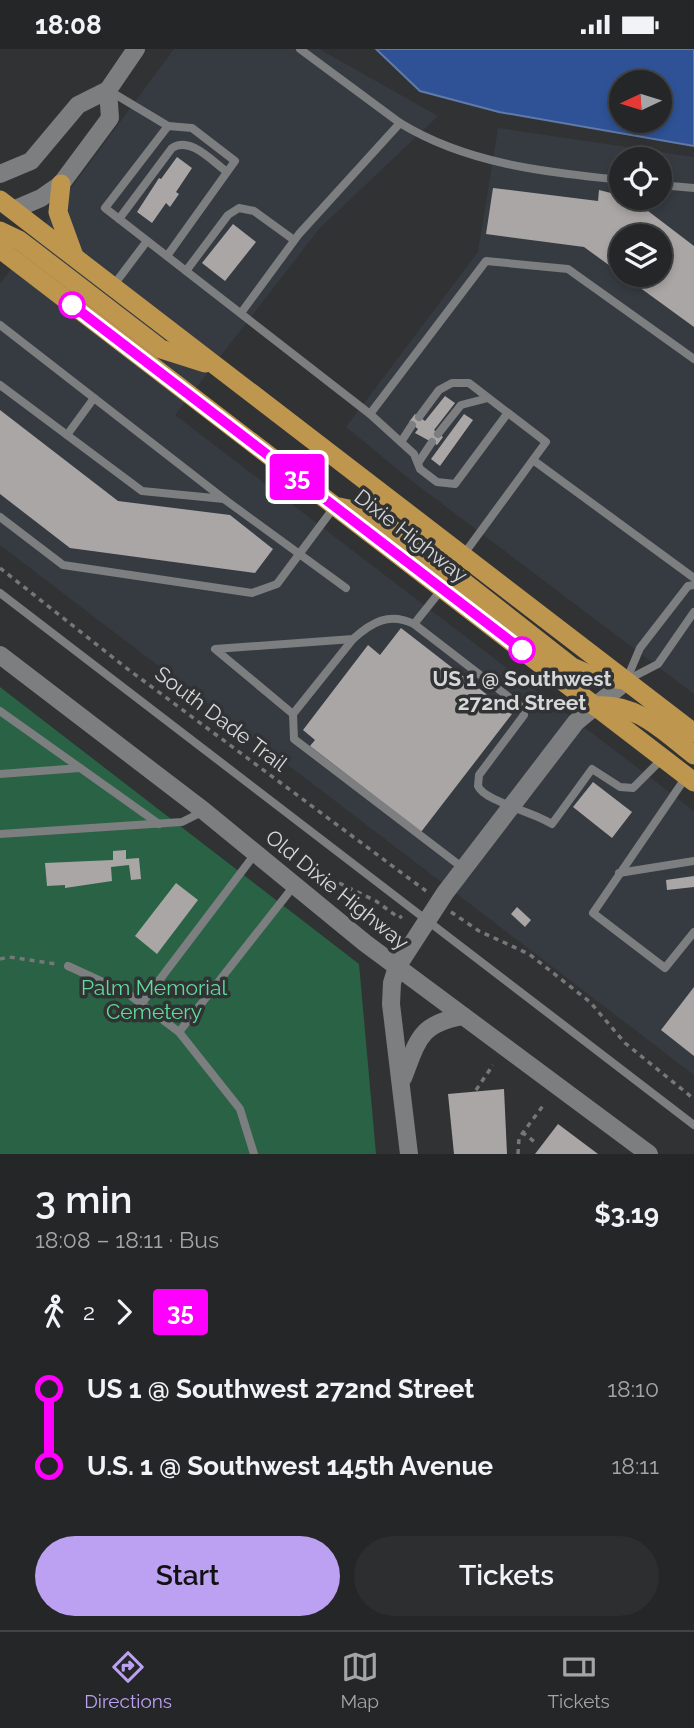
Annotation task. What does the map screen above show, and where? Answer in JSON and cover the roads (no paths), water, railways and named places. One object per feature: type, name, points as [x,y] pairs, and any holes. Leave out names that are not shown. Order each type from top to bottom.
[{"type":"highway","points":[[61,184],[58,212],[74,256]]},
{"type":"highway","name":"Dixie Highway","points":[[4,207],[74,256],[694,733]]},
{"type":"highway","points":[[0,232],[19,240],[161,349],[219,368]]},
{"type":"highway","name":"Dixie Highway","points":[[0,249],[690,779]]},
{"type":"highway","points":[[335,506],[368,513],[424,551],[572,667],[588,674],[626,681]]},
{"type":"highway","points":[[595,705],[609,704],[638,712],[694,755]]},
{"type":"street","points":[[0,174],[31,161],[78,105],[108,90],[136,49]]},
{"type":"street","points":[[4,207],[41,198],[61,184],[110,118],[108,90]]},
{"type":"street","name":"Old Dixie Highway","points":[[0,655],[204,811],[293,887],[397,967],[649,1154]]},
{"type":"street","points":[[409,1154],[391,1004],[392,983],[397,967],[464,869],[576,722],[626,681]]},
{"type":"street","points":[[401,1083],[422,1033],[436,1023],[463,1016]]},
{"type":"lane","points":[[300,49],[400,123],[461,153],[545,171],[609,179]]},
{"type":"lane","points":[[108,90],[168,126],[191,128],[235,161],[167,256]]},
{"type":"lane","points":[[240,313],[294,240],[400,123]]},
{"type":"lane","points":[[168,126],[105,208],[370,414],[414,454],[420,469],[438,482],[455,484],[507,414]]},
{"type":"lane","points":[[119,219],[172,148],[178,144],[191,146],[227,172]]},
{"type":"lane","points":[[672,185],[694,188]]},
{"type":"lane","points":[[186,271],[228,215],[239,208],[254,211],[294,240]]},
{"type":"lane","points":[[112,286],[147,241]]},
{"type":"lane","points":[[370,414],[486,261],[568,269],[694,359]]},
{"type":"lane","points":[[0,325],[224,499],[346,588]]},
{"type":"lane","points":[[419,417],[439,390],[452,383],[469,383],[547,442],[464,554]]},
{"type":"lane","points":[[0,385],[142,491],[224,499]]},
{"type":"lane","points":[[67,435],[94,398]]},
{"type":"lane","points":[[438,434],[461,405],[488,398]]},
{"type":"lane","points":[[401,442],[412,425]]},
{"type":"lane","points":[[418,463],[432,442]]},
{"type":"lane","points":[[533,460],[694,578]]},
{"type":"lane","points":[[0,517],[63,565],[252,593],[277,584],[335,506]]},
{"type":"lane","points":[[626,681],[640,648],[688,586],[694,585]]},
{"type":"lane","points":[[414,624],[442,589]]},
{"type":"lane","points":[[0,593],[694,1125]]},
{"type":"lane","points":[[626,681],[658,664],[694,612]]},
{"type":"lane","points":[[464,869],[294,739],[293,714],[353,639],[370,624],[386,618],[402,618],[414,624],[523,708],[523,717],[477,782],[486,797],[536,814],[552,824],[592,769],[620,787],[633,788],[663,758]]},
{"type":"lane","points":[[293,714],[215,649],[353,639]]},
{"type":"lane","points":[[0,711],[159,824]]},
{"type":"lane","points":[[0,774],[80,768]]},
{"type":"lane","points":[[690,779],[619,873],[593,913],[665,968],[694,932]]},
{"type":"lane","points":[[0,834],[182,822],[204,811]]},
{"type":"lane","points":[[142,1003],[255,854]]},
{"type":"lane","points":[[619,873],[694,862]]},
{"type":"lane","points":[[179,1033],[293,887]]},
{"type":"lane","points":[[68,966],[110,983],[142,1003],[179,1033],[240,1109],[254,1154]]},
{"type":"water","points":[[376,49],[694,49],[694,146],[619,133],[672,133],[672,70],[609,70],[609,131],[499,112],[420,91]]},
{"type":"place","name":"US 1 @ Southwest 272nd Street","points":[[522,650]]},
{"type":"park label","name":"Palm Memorial Cemetery","points":[[154,1000]]}]
